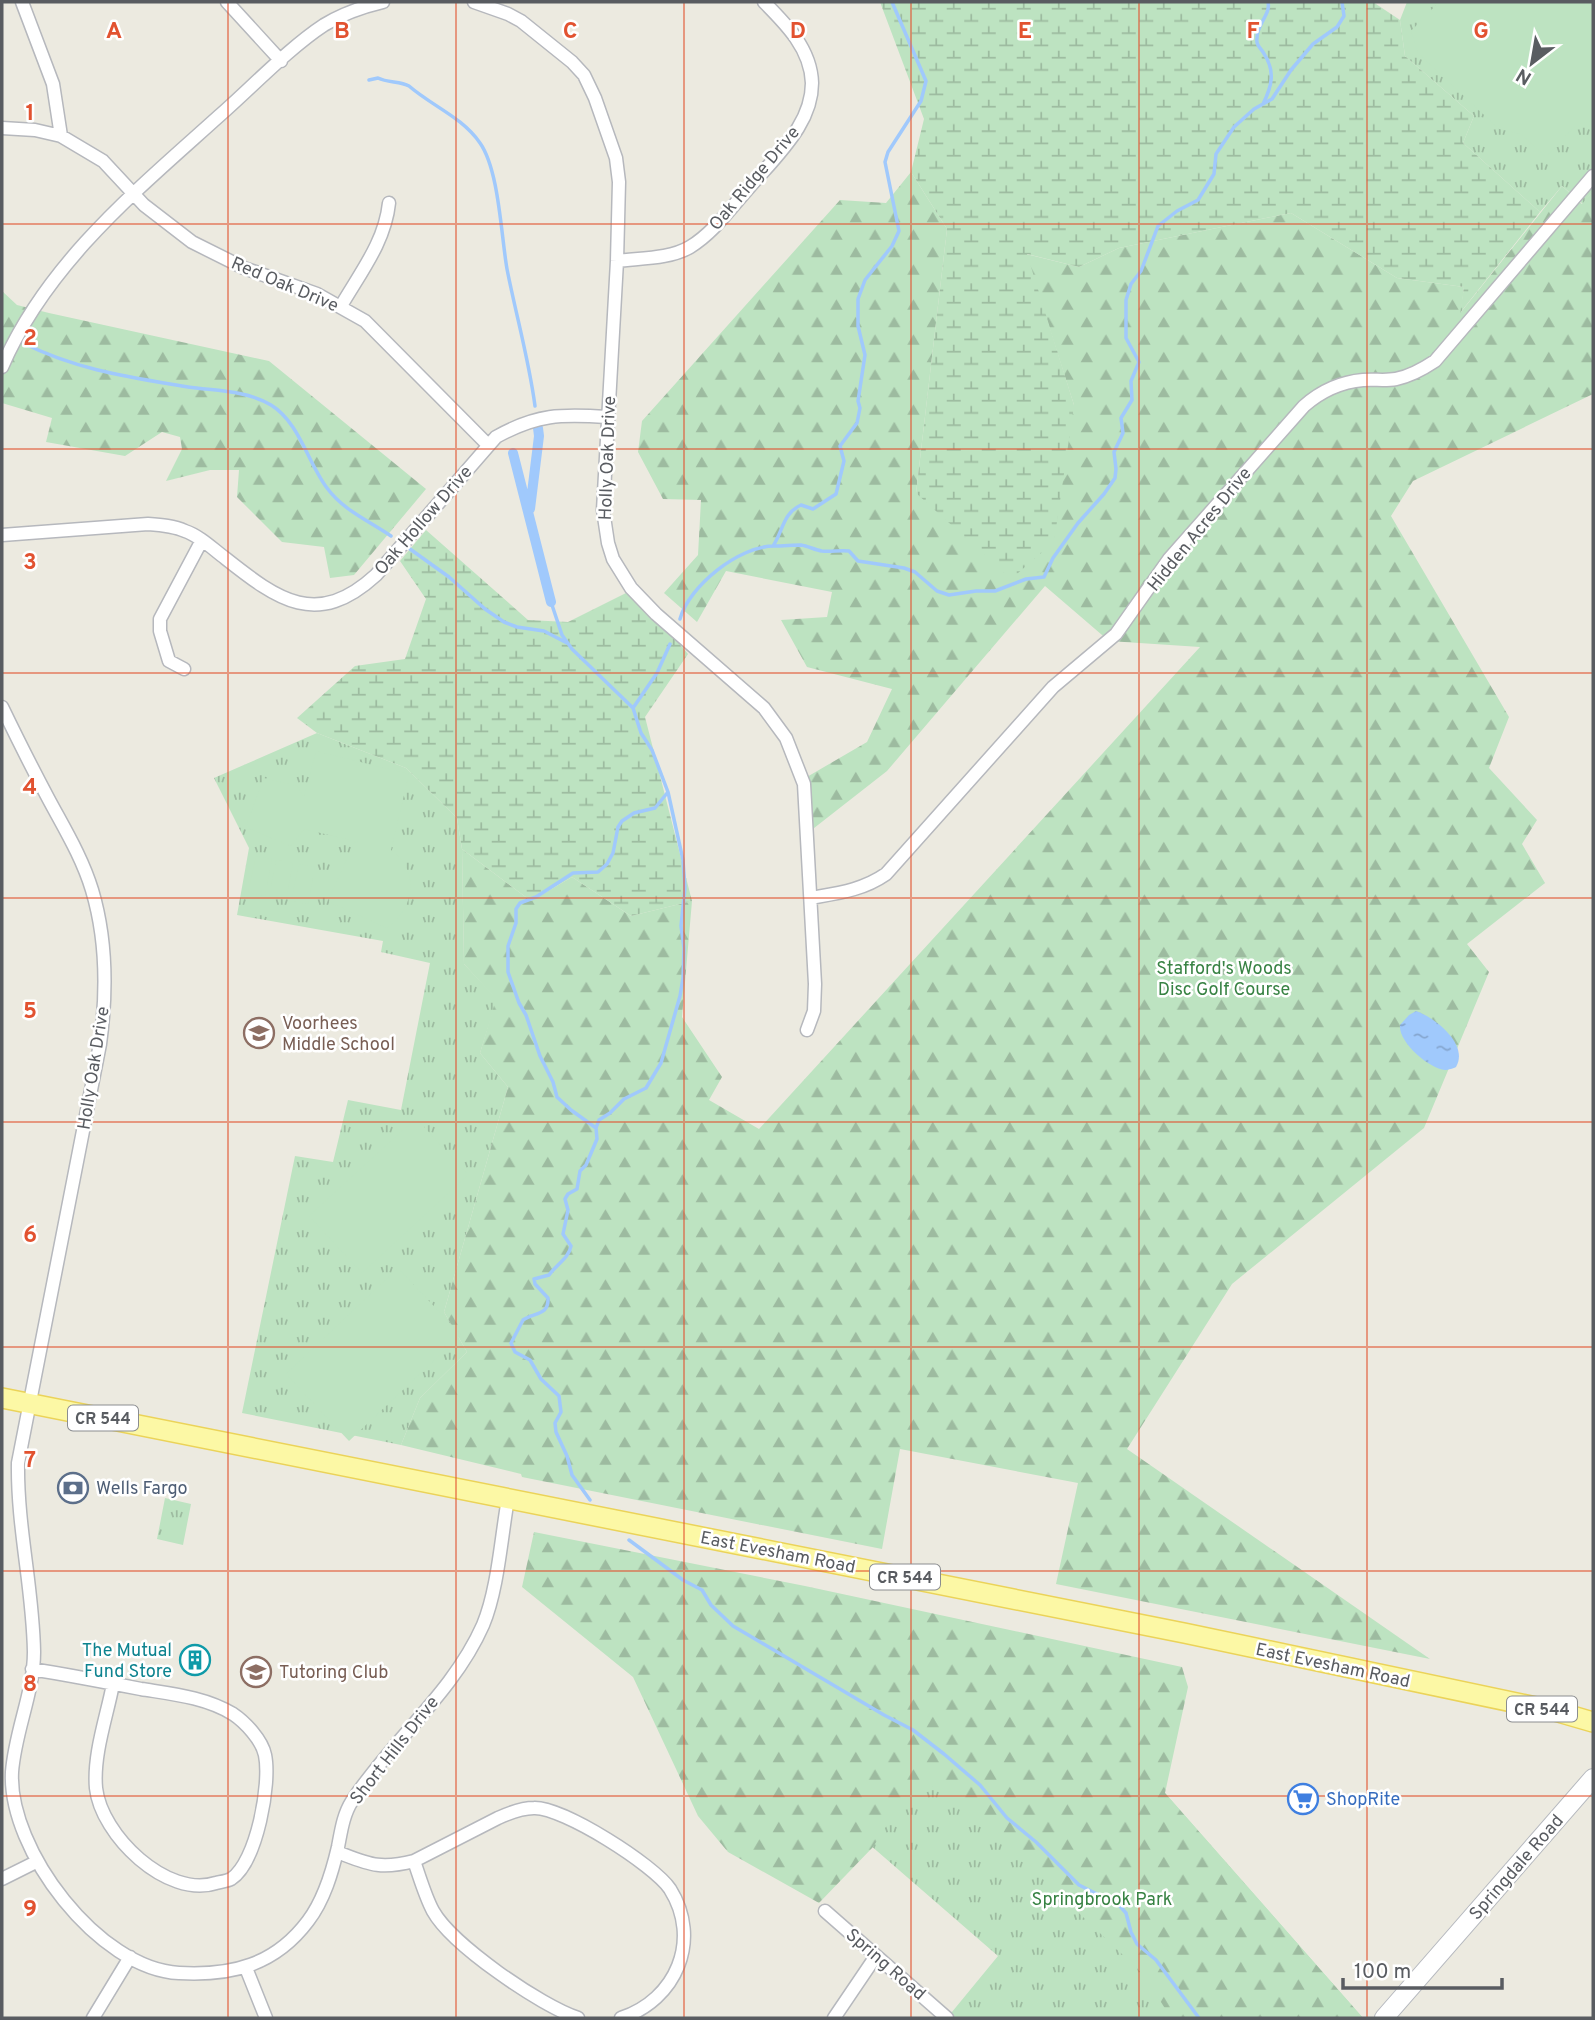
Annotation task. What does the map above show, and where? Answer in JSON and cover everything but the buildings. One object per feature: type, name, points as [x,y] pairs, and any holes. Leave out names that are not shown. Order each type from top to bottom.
[{"type":"main road","name":"East Evesham Road","points":[[2,1398],[1184,1633],[1593,1722]]},
{"type":"main road","name":"Springdale Road","points":[[1384,2018],[1593,1779]]},
{"type":"street","points":[[2,128],[35,130],[61,136],[53,84],[22,2]]},
{"type":"street","points":[[227,2],[281,61]]},
{"type":"street","points":[[2,367],[47,288],[88,237],[133,193],[323,26],[360,8],[383,2]]},
{"type":"street","name":"Holly Oak Drive","points":[[474,2],[521,21],[572,62],[584,75],[606,123],[616,158],[619,182],[603,510],[608,542],[613,559],[631,588],[656,614],[764,708],[786,738],[804,784],[815,984],[814,1011],[807,1030]]},
{"type":"street","name":"Oak Ridge Drive","points":[[617,261],[674,254],[691,247],[710,231],[787,144],[799,126],[810,100],[812,82],[808,62],[789,28],[764,2]]},
{"type":"street","name":"Red Oak Drive","points":[[61,136],[103,161],[165,223],[192,242],[244,268],[317,294],[365,321],[488,445]]},
{"type":"street","name":"Hidden Acres Drive","points":[[811,898],[856,890],[870,885],[886,874],[1053,687],[1116,634],[1169,559],[1304,406],[1314,397],[1341,385],[1360,380],[1406,376],[1435,361],[1593,176]]},
{"type":"street","points":[[341,306],[379,242],[387,222],[388,203]]},
{"type":"street","name":"Oak Hollow Drive","points":[[2,535],[148,524],[186,531],[269,591],[301,605],[328,602],[362,588],[376,575],[496,437],[515,426],[539,418],[562,414],[607,417]]},
{"type":"street","points":[[184,669],[169,661],[160,631],[160,619],[202,540]]},
{"type":"street","name":"Holly Oak Drive","points":[[2,707],[79,855],[92,891],[104,963],[104,1006],[100,1044],[29,1403]]},
{"type":"street","name":"Short Hills Drive","points":[[29,1403],[18,1463],[18,1488],[33,1610],[32,1669],[16,1740],[12,1774],[20,1824],[36,1862],[51,1885],[81,1918],[130,1957],[159,1971],[214,1974],[246,1968],[268,1957],[288,1942],[308,1921],[331,1876],[349,1805],[447,1683],[473,1645],[484,1621],[494,1584],[508,1499]]},
{"type":"street","points":[[32,1669],[205,1700],[239,1720],[265,1752],[267,1777],[265,1804],[248,1856],[232,1879],[207,1886],[186,1885],[163,1877],[141,1860],[115,1833],[99,1807],[96,1786],[98,1757],[113,1684]]},
{"type":"street","points":[[337,1852],[371,1864],[391,1867],[414,1861],[512,1812],[535,1808],[568,1816],[653,1871],[669,1888],[679,1908],[685,1937],[680,1963],[670,1983],[656,2000],[638,2013],[621,2018]]},
{"type":"street","points":[[414,1861],[432,1911],[454,1938],[508,1978],[563,2013],[578,2018]]},
{"type":"street","points":[[2,1879],[36,1862]]},
{"type":"street","name":"Spring Road","points":[[825,1911],[947,2018]]},
{"type":"street","points":[[834,2018],[876,1956]]},
{"type":"street","points":[[93,2018],[130,1957]]},
{"type":"street","points":[[246,1968],[266,2018]]},
{"type":"green space","points":[[880,2],[1373,2],[1400,20],[1405,56],[1474,116],[1463,143],[1540,212],[1460,313],[1464,287],[1397,278],[1291,213],[1119,248],[1079,267],[1027,254],[1074,405],[1054,542],[1011,579],[916,493],[947,229],[911,172],[924,119]]},
{"type":"green space","points":[[1407,2],[1593,2],[1593,191],[1583,204],[1562,186],[1540,212],[1463,143],[1474,116],[1405,56],[1400,20]]},
{"type":"green space","points":[[1439,2],[1593,2],[1593,121],[1577,124],[1546,157],[1521,134],[1499,129],[1418,53],[1411,31]]},
{"type":"green space","name":"Stafford's Woods Disc Golf Course","points":[[911,172],[947,229],[916,493],[1074,405],[1026,254],[1079,267],[1119,248],[1291,213],[1397,278],[1464,287],[1461,312],[1562,186],[1582,204],[1593,191],[1593,394],[1413,481],[1391,516],[1509,717],[1489,768],[1537,820],[1522,844],[1545,883],[1467,944],[1489,972],[1424,1128],[1232,1284],[1127,1449],[1430,1659],[1056,1584],[1078,1483],[900,1449],[882,1549],[522,1477],[521,1474],[401,1445],[420,1398],[467,1352],[444,1312],[508,1087],[480,1053],[496,999],[464,964],[462,849],[531,901],[572,877],[631,916],[692,901],[682,1017],[722,1077],[709,1100],[759,1129],[1200,647],[1109,641],[1045,586],[887,771],[809,832],[800,781],[867,742],[892,689],[807,667],[781,620],[827,617],[832,592],[726,571],[697,622],[664,593],[698,555],[701,500],[663,499],[638,452],[642,421],[840,200],[886,203]]},
{"type":"green space","points":[[2,291],[17,305],[269,361],[426,489],[354,575],[330,578],[324,547],[282,542],[237,497],[239,470],[210,470],[166,481],[182,449],[180,437],[162,432],[125,456],[46,442],[52,418],[2,403]]},
{"type":"green space","points":[[426,530],[528,620],[568,622],[634,589],[688,654],[645,717],[692,901],[631,916],[572,877],[531,901],[462,849],[457,818],[406,768],[317,733],[297,718],[355,666],[405,659],[426,599],[400,561]]},
{"type":"green space","points":[[317,733],[406,768],[457,818],[462,849],[464,964],[497,999],[480,1053],[508,1087],[444,1312],[467,1352],[420,1398],[401,1445],[242,1413],[295,1156],[333,1162],[348,1100],[401,1110],[430,963],[381,952],[383,941],[237,915],[249,848],[214,778]]},
{"type":"green space","points":[[316,751],[409,774],[391,850],[407,868],[410,889],[404,910],[387,928],[329,902],[354,843],[358,842],[304,829],[291,846],[250,829],[247,823],[264,778],[297,786],[304,797]]},
{"type":"green space","points":[[256,856],[272,859],[265,896],[248,892]]},
{"type":"green space","points":[[276,860],[293,863],[286,900],[269,897]]},
{"type":"green space","points":[[299,864],[315,867],[308,904],[291,901]]},
{"type":"green space","points":[[416,1118],[468,1175],[362,1273],[309,1216]]},
{"type":"green space","points":[[398,1268],[461,1335],[349,1441],[286,1374]]},
{"type":"green space","points":[[165,1498],[191,1504],[183,1545],[157,1539]]},
{"type":"green space","points":[[534,1532],[805,1586],[1182,1667],[1188,1687],[1165,1793],[1363,2018],[1171,2018],[1144,1975],[940,1781],[894,1814],[873,1847],[819,1903],[728,1852],[698,1816],[633,1677],[522,1587]]},
{"type":"green space","name":"Springbrook Park","points":[[936,1727],[1165,1793],[1363,2018],[947,2018],[998,1956],[862,1838]]},
{"type":"water","points":[[1416,1011],[1441,1026],[1454,1041],[1459,1059],[1456,1067],[1446,1070],[1431,1065],[1404,1039],[1400,1025]]},
{"type":"waterway","points":[[773,546],[795,508],[801,505],[813,509],[836,494],[844,461],[840,446],[857,423],[865,355],[858,326],[858,299],[865,280],[892,246],[899,231],[885,162],[888,152],[921,101],[926,81],[892,2]]},
{"type":"waterway","points":[[1263,104],[1269,91],[1271,72],[1257,40],[1259,28],[1268,11],[1268,2]]},
{"type":"waterway","points":[[680,619],[694,594],[717,570],[746,553],[774,546],[801,545],[822,551],[849,551],[858,561],[915,572],[937,591],[949,595],[995,591],[1026,579],[1044,577],[1053,558],[1078,523],[1115,478],[1114,452],[1123,433],[1121,418],[1132,400],[1131,381],[1139,362],[1126,338],[1126,300],[1131,284],[1141,271],[1158,226],[1177,211],[1198,200],[1214,174],[1216,154],[1234,127],[1254,109],[1272,99],[1313,44],[1337,27],[1344,16],[1342,2]]},
{"type":"waterway","points":[[369,80],[378,78],[409,86],[465,126],[480,143],[495,186],[507,269],[535,406]]},
{"type":"waterway","points":[[23,343],[83,366],[145,380],[251,396],[271,405],[281,412],[296,432],[320,478],[333,496],[348,509],[391,536]]},
{"type":"waterway","points":[[530,509],[538,428]]},
{"type":"waterway","points":[[513,453],[551,602]]},
{"type":"waterway","points":[[410,549],[504,622],[544,631],[567,643]]},
{"type":"waterway","points":[[551,602],[562,635],[572,649],[633,708],[641,733],[652,750],[668,792],[683,860],[685,888],[681,926],[684,948],[683,978],[661,1063],[646,1088],[624,1099],[599,1120],[596,1128],[597,1139],[586,1165],[580,1171],[577,1189],[565,1199],[568,1210],[563,1234],[571,1246],[570,1250],[549,1275],[534,1279],[535,1284],[548,1298],[548,1304],[543,1311],[523,1320],[511,1343],[515,1352],[530,1360],[541,1379],[559,1396],[561,1412],[555,1423],[556,1432],[572,1475],[590,1500]]},
{"type":"waterway","points":[[633,708],[657,673],[670,644]]},
{"type":"waterway","points":[[596,1128],[557,1097],[508,972],[508,946],[516,923],[516,909],[520,903],[536,897],[573,873],[598,872],[607,864],[613,853],[618,827],[622,821],[634,813],[655,808],[668,792]]},
{"type":"waterway","points":[[629,1540],[683,1580],[702,1590],[711,1605],[733,1626],[913,1730],[944,1754],[980,1785],[1007,1818],[1036,1842],[1079,1885],[1119,1905],[1126,1913],[1137,1944],[1156,1960],[1199,2018]]},
{"type":"place","name":"Voorhees Middle School","points":[[259,1033]]},
{"type":"place","name":"Wells Fargo","points":[[73,1488]]},
{"type":"place","name":"The Mutual Fund Store","points":[[195,1660]]},
{"type":"place","name":"Tutoring Club","points":[[256,1672]]},
{"type":"place","name":"ShopRite","points":[[1303,1799]]}]
